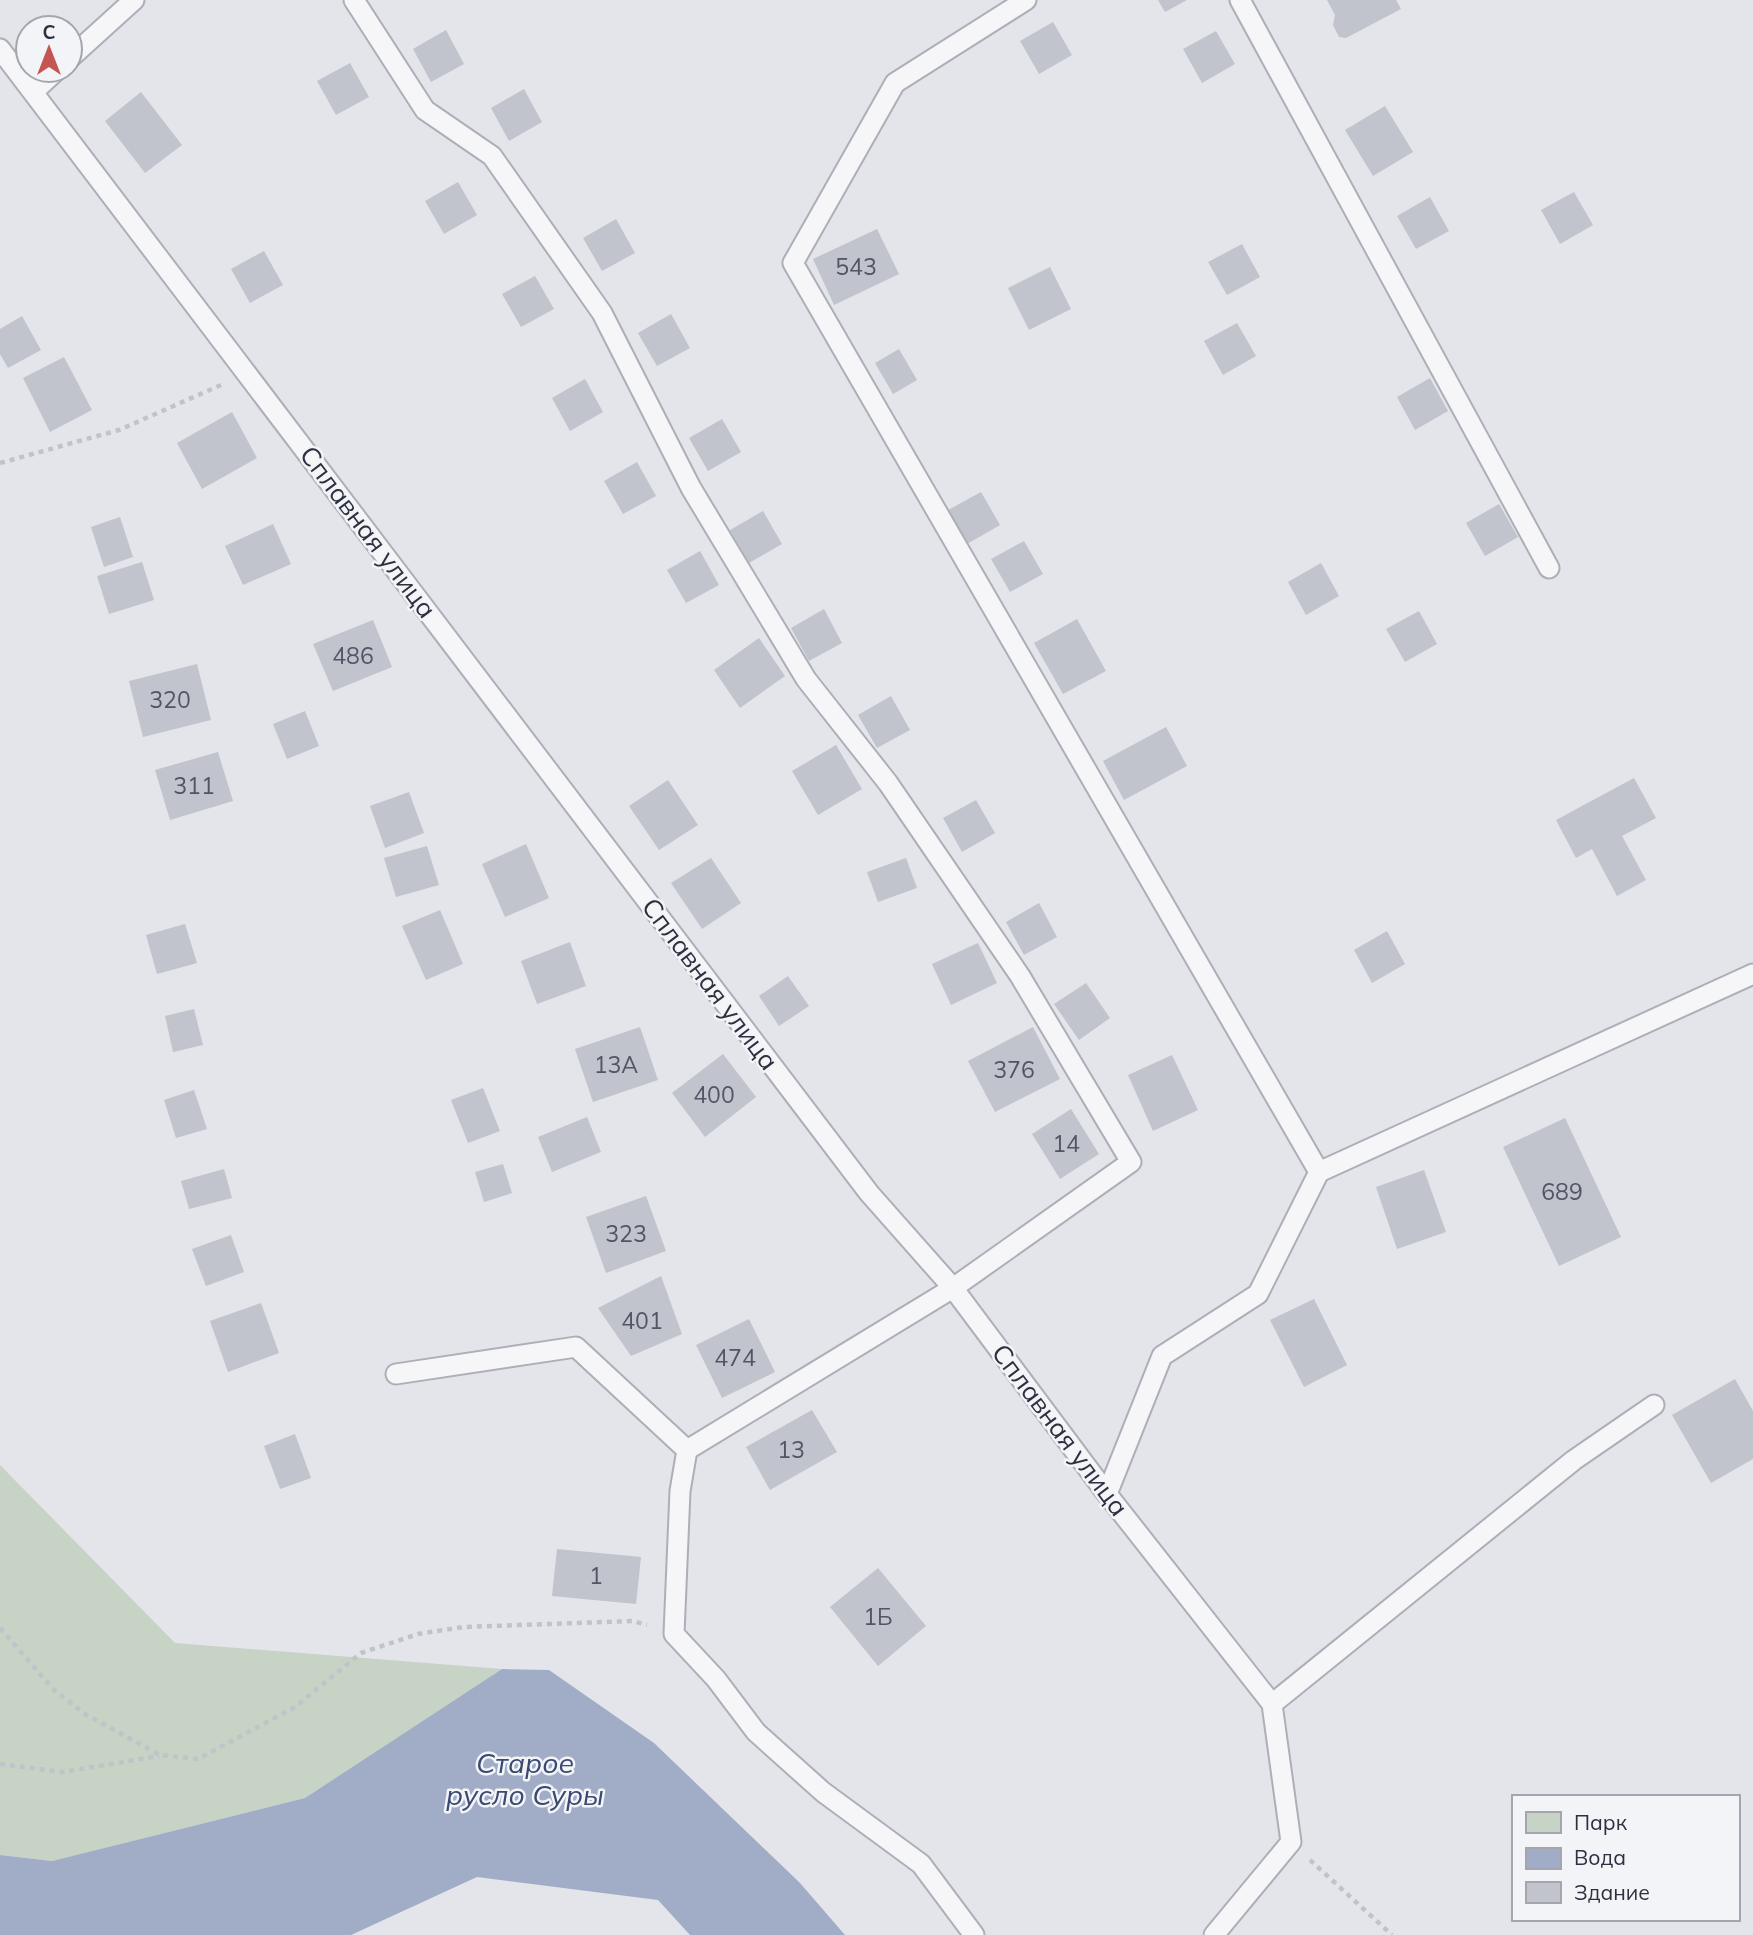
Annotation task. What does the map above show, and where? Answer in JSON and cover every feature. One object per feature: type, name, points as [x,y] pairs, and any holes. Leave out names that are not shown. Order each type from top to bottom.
[{"type":"lane","points":[[84,45],[134,0]]},
{"type":"lane","points":[[354,0],[425,110],[492,156],[602,313],[691,488],[806,679],[888,783],[1020,976],[1131,1162],[953,1288],[687,1451],[680,1492],[674,1634],[716,1679],[756,1732],[823,1791],[921,1864],[974,1935]]},
{"type":"lane","points":[[1026,0],[895,83],[793,263],[1319,1172]]},
{"type":"lane","points":[[1240,0],[1549,568]]},
{"type":"lane","name":"Сплавная улица","points":[[0,49],[869,1193],[953,1288],[1107,1494],[1272,1704]]},
{"type":"lane","points":[[33,92],[42,84]]},
{"type":"lane","points":[[1107,1494],[1162,1356],[1258,1294],[1319,1172],[1753,974]]},
{"type":"lane","points":[[396,1374],[576,1347],[687,1451]]},
{"type":"lane","points":[[1214,1935],[1291,1842],[1272,1704],[1574,1460],[1654,1405]]},
{"type":"path","points":[[0,464],[119,430],[247,374]]},
{"type":"path","points":[[0,1764],[63,1772],[160,1755],[198,1759],[295,1707],[361,1653],[418,1634],[464,1627],[634,1621],[674,1634]]},
{"type":"path","points":[[0,1628],[54,1690],[85,1714],[160,1755]]},
{"type":"path","points":[[1291,1842],[1392,1935]]},
{"type":"green space","points":[[0,1465],[175,1643],[502,1669],[305,1798],[52,1861],[0,1855]]},
{"type":"water","name":"Старое русло Суры","points":[[502,1669],[549,1670],[654,1743],[800,1883],[845,1935],[690,1935],[658,1900],[477,1877],[351,1935],[0,1935],[0,1855],[52,1861],[305,1798]]},
{"type":"building","points":[[1158,0],[1187,0],[1165,12]]},
{"type":"building","points":[[1327,0],[1396,0],[1401,9],[1346,38],[1339,37],[1333,25],[1335,15]]},
{"type":"building","points":[[1053,22],[1072,55],[1039,74],[1020,41]]},
{"type":"building","points":[[446,30],[464,64],[431,82],[413,49]]},
{"type":"building","points":[[1216,31],[1235,64],[1202,83],[1183,49]]},
{"type":"building","points":[[350,63],[369,97],[336,115],[317,81]]},
{"type":"building","points":[[524,89],[542,122],[509,141],[491,108]]},
{"type":"building","points":[[141,92],[182,145],[145,173],[105,121]]},
{"type":"building","points":[[1385,106],[1413,152],[1373,176],[1345,130]]},
{"type":"building","points":[[458,182],[477,215],[444,234],[425,201]]},
{"type":"building","points":[[1574,192],[1593,225],[1560,244],[1541,210]]},
{"type":"building","points":[[1430,197],[1449,231],[1416,249],[1397,216]]},
{"type":"building","points":[[616,219],[635,253],[602,271],[583,238]]},
{"type":"building","points":[[877,229],[899,274],[834,305],[813,259]]},
{"type":"building","points":[[1242,244],[1260,277],[1227,295],[1208,262]]},
{"type":"building","points":[[264,251],[283,285],[250,303],[231,269]]},
{"type":"building","points":[[1050,267],[1071,309],[1029,330],[1008,288]]},
{"type":"building","points":[[535,276],[554,309],[521,327],[502,294]]},
{"type":"building","points":[[671,314],[690,348],[657,366],[638,333]]},
{"type":"building","points":[[22,316],[41,350],[8,368],[0,354],[0,329]]},
{"type":"building","points":[[1237,323],[1256,356],[1223,375],[1204,341]]},
{"type":"building","points":[[899,349],[917,380],[893,394],[875,363]]},
{"type":"building","points":[[64,357],[92,410],[50,432],[23,378]]},
{"type":"building","points":[[1430,378],[1448,411],[1415,430],[1397,397]]},
{"type":"building","points":[[585,379],[603,412],[570,431],[552,398]]},
{"type":"building","points":[[232,412],[257,458],[202,489],[177,443]]},
{"type":"building","points":[[722,419],[741,452],[708,471],[689,438]]},
{"type":"building","points":[[637,462],[656,496],[623,514],[604,481]]},
{"type":"building","points":[[981,492],[1000,525],[967,544],[948,510]]},
{"type":"building","points":[[1499,504],[1518,537],[1485,556],[1466,523]]},
{"type":"building","points":[[763,511],[782,544],[749,563],[730,530]]},
{"type":"building","points":[[120,517],[133,557],[104,567],[91,527]]},
{"type":"building","points":[[273,524],[291,564],[243,585],[225,546]]},
{"type":"building","points":[[1024,541],[1043,574],[1010,592],[991,559]]},
{"type":"building","points":[[700,551],[719,585],[686,603],[667,570]]},
{"type":"building","points":[[142,562],[154,600],[109,614],[97,576]]},
{"type":"building","points":[[1321,563],[1339,596],[1306,615],[1288,582]]},
{"type":"building","points":[[824,609],[842,643],[809,661],[791,628]]},
{"type":"building","points":[[1419,611],[1437,644],[1405,662],[1386,629]]},
{"type":"building","points":[[1077,619],[1106,671],[1063,694],[1034,643]]},
{"type":"building","points":[[373,620],[392,667],[333,691],[313,644]]},
{"type":"building","points":[[759,638],[785,676],[740,708],[714,670]]},
{"type":"building","points":[[197,664],[211,720],[143,737],[129,681]]},
{"type":"building","points":[[891,696],[910,730],[877,748],[858,715]]},
{"type":"building","points":[[305,711],[319,746],[287,759],[273,724]]},
{"type":"building","points":[[1166,727],[1187,766],[1124,800],[1103,761]]},
{"type":"building","points":[[836,745],[862,789],[818,815],[792,771]]},
{"type":"building","points":[[218,752],[233,801],[170,820],[155,770]]},
{"type":"building","points":[[1634,778],[1656,818],[1622,836],[1646,880],[1617,896],[1592,849],[1576,858],[1556,820]]},
{"type":"building","points":[[668,780],[698,825],[659,850],[629,806]]},
{"type":"building","points":[[409,792],[424,833],[385,848],[370,806]]},
{"type":"building","points":[[976,800],[995,833],[962,852],[943,818]]},
{"type":"building","points":[[526,844],[549,898],[505,917],[482,864]]},
{"type":"building","points":[[427,846],[439,885],[396,897],[384,858]]},
{"type":"building","points":[[711,858],[741,903],[702,929],[671,883]]},
{"type":"building","points":[[906,858],[917,888],[878,902],[867,872]]},
{"type":"building","points":[[1039,903],[1057,937],[1024,955],[1006,922]]},
{"type":"building","points":[[440,910],[463,964],[426,980],[402,926]]},
{"type":"building","points":[[185,924],[197,963],[157,974],[146,935]]},
{"type":"building","points":[[1387,931],[1405,964],[1372,983],[1354,950]]},
{"type":"building","points":[[570,942],[586,986],[537,1004],[521,961]]},
{"type":"building","points":[[978,943],[997,983],[951,1005],[932,964]]},
{"type":"building","points":[[788,976],[809,1006],[779,1026],[759,996]]},
{"type":"building","points":[[1086,983],[1110,1018],[1079,1040],[1054,1004]]},
{"type":"building","points":[[194,1009],[203,1045],[173,1052],[165,1016]]},
{"type":"building","points":[[640,1027],[658,1080],[593,1102],[575,1049]]},
{"type":"building","points":[[1033,1027],[1060,1079],[995,1112],[968,1061]]},
{"type":"building","points":[[723,1054],[756,1097],[705,1137],[672,1093]]},
{"type":"building","points":[[1172,1055],[1198,1110],[1153,1131],[1128,1075]]},
{"type":"building","points":[[483,1088],[500,1131],[468,1143],[451,1100]]},
{"type":"building","points":[[194,1090],[207,1129],[176,1138],[164,1100]]},
{"type":"building","points":[[1071,1109],[1099,1154],[1060,1179],[1032,1134]]},
{"type":"building","points":[[587,1117],[601,1152],[552,1172],[538,1137]]},
{"type":"building","points":[[1565,1118],[1621,1237],[1559,1266],[1503,1147]]},
{"type":"building","points":[[503,1164],[512,1193],[484,1202],[475,1172]]},
{"type":"building","points":[[224,1169],[232,1198],[189,1209],[181,1181]]},
{"type":"building","points":[[1424,1170],[1446,1232],[1397,1249],[1376,1187]]},
{"type":"building","points":[[646,1196],[666,1251],[606,1273],[586,1217]]},
{"type":"building","points":[[231,1235],[244,1272],[206,1286],[192,1249]]},
{"type":"building","points":[[661,1276],[682,1334],[631,1356],[598,1308]]},
{"type":"building","points":[[1314,1299],[1347,1365],[1304,1387],[1270,1320]]},
{"type":"building","points":[[261,1303],[279,1353],[228,1372],[210,1321]]},
{"type":"building","points":[[749,1319],[775,1372],[722,1398],[696,1345]]},
{"type":"building","points":[[1735,1379],[1753,1411],[1753,1459],[1711,1483],[1672,1415]]},
{"type":"building","points":[[812,1410],[837,1452],[770,1490],[746,1447]]},
{"type":"building","points":[[295,1434],[311,1478],[280,1489],[264,1446]]},
{"type":"building","points":[[557,1549],[641,1557],[636,1604],[552,1596]]},
{"type":"building","points":[[878,1568],[926,1626],[878,1666],[830,1607]]}]
